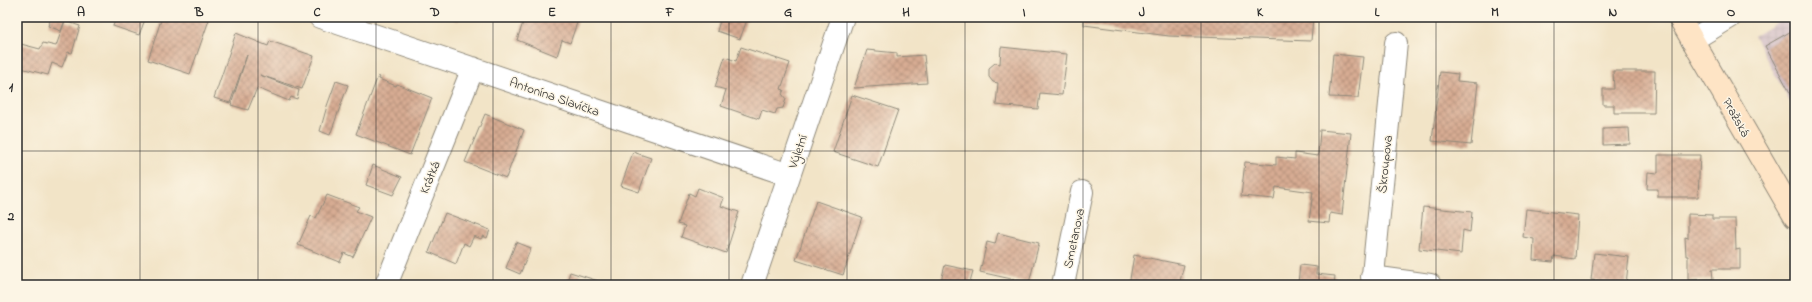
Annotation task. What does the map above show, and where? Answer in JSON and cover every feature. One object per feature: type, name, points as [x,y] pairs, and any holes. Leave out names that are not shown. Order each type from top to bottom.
[{"type":"main road","name":"Pražská","points":[[1679,17],[1795,217]]},
{"type":"street","name":"Antonína Slavíčka","points":[[320,17],[789,175]]},
{"type":"street","name":"Výletní","points":[[752,285],[843,17]]},
{"type":"street","points":[[1692,40],[1730,17]]},
{"type":"street","name":"Škroupova","points":[[1372,281],[1396,43]]},
{"type":"street","name":"Krátká","points":[[386,285],[473,68]]},
{"type":"street","name":"Smetanova","points":[[1063,285],[1082,192]]},
{"type":"street","points":[[1372,281],[1430,285]]},
{"type":"shaded area","points":[[1786,17],[1795,17],[1795,111],[1754,36]]},
{"type":"building","points":[[51,17],[66,17],[61,31],[48,26]]},
{"type":"building","points":[[113,17],[146,17],[139,35],[113,26],[116,18]]},
{"type":"building","points":[[162,17],[201,17],[209,20],[190,74],[148,60]]},
{"type":"building","points":[[448,17],[460,17],[458,21]]},
{"type":"building","points":[[525,17],[579,17],[570,43],[562,40],[557,56],[517,40]]},
{"type":"building","points":[[721,17],[748,17],[740,39],[717,31]]},
{"type":"building","points":[[1084,17],[1313,17],[1311,41],[1169,36],[1084,25]]},
{"type":"building","points":[[65,21],[80,26],[72,53],[68,52],[62,67],[52,63],[48,75],[17,67],[17,43],[40,49],[43,43],[56,46]]},
{"type":"building","points":[[1795,29],[1795,102],[1765,46]]},
{"type":"building","points":[[236,33],[268,46],[270,41],[314,56],[302,89],[260,75],[299,90],[297,99],[291,97],[289,101],[257,88],[248,110],[231,105],[247,55],[230,103],[214,98]]},
{"type":"building","points":[[741,47],[790,63],[781,89],[784,90],[782,94],[786,99],[783,108],[777,109],[775,114],[762,110],[759,119],[721,106],[726,90],[715,87],[725,57],[736,61]]},
{"type":"building","points":[[1001,47],[1067,54],[1062,95],[1040,93],[1038,109],[996,105],[998,83],[993,82],[989,77],[989,68],[995,63],[1000,64]]},
{"type":"building","points":[[867,50],[897,53],[897,57],[924,55],[927,83],[854,88]]},
{"type":"building","points":[[1333,54],[1363,57],[1358,98],[1329,97]]},
{"type":"building","points":[[1613,71],[1655,71],[1654,113],[1614,113],[1614,105],[1603,105],[1603,89],[1614,89]]},
{"type":"building","points":[[1440,72],[1458,74],[1457,81],[1478,83],[1471,145],[1432,141]]},
{"type":"building","points":[[378,76],[380,77],[379,79],[396,86],[397,84],[432,98],[410,155],[356,134]]},
{"type":"building","points":[[336,81],[348,85],[330,135],[320,131]]},
{"type":"building","points":[[852,95],[898,110],[878,167],[833,152]]},
{"type":"building","points":[[485,114],[524,130],[506,178],[465,162]]},
{"type":"building","points":[[1629,128],[1630,144],[1603,145],[1603,129]]},
{"type":"building","points":[[1320,130],[1351,133],[1342,215],[1330,213],[1329,223],[1309,221],[1313,192],[1276,187],[1274,199],[1241,196],[1245,162],[1276,165],[1276,157],[1295,159],[1295,153],[1318,156]]},
{"type":"building","points":[[633,152],[651,158],[639,192],[621,186]]},
{"type":"building","points":[[1658,155],[1700,155],[1698,197],[1658,197],[1658,189],[1647,189],[1648,172],[1658,173]]},
{"type":"building","points":[[373,165],[402,177],[393,195],[366,185]]},
{"type":"building","points":[[698,188],[724,198],[721,206],[739,212],[726,253],[681,237],[685,226],[678,224],[689,193],[695,196]]},
{"type":"building","points":[[327,195],[359,207],[356,211],[371,217],[353,257],[344,253],[340,262],[298,245],[311,216],[316,218]]},
{"type":"building","points":[[816,201],[862,217],[843,275],[796,260]]},
{"type":"building","points":[[1423,207],[1472,212],[1470,232],[1463,230],[1461,254],[1419,249]]},
{"type":"building","points":[[1526,209],[1578,215],[1575,259],[1554,256],[1553,262],[1533,260],[1534,239],[1523,237]]},
{"type":"building","points":[[445,213],[490,230],[487,238],[483,236],[481,239],[474,236],[469,246],[464,243],[456,264],[429,252]]},
{"type":"building","points":[[1688,214],[1712,215],[1712,219],[1735,219],[1736,250],[1740,249],[1740,269],[1712,269],[1713,279],[1688,280],[1688,256],[1686,256],[1685,237],[1688,238]]},
{"type":"building","points":[[998,233],[1039,243],[1029,283],[980,272],[987,242],[995,244]]},
{"type":"building","points":[[516,242],[531,248],[520,274],[506,268]]},
{"type":"building","points":[[1594,253],[1629,257],[1626,284],[1591,280]]},
{"type":"building","points":[[1134,255],[1184,265],[1179,285],[1129,285]]},
{"type":"building","points":[[945,265],[973,271],[969,285],[940,285]]},
{"type":"building","points":[[1300,265],[1317,267],[1316,274],[1335,276],[1334,285],[1288,285],[1289,282],[1298,283]]},
{"type":"building","points":[[570,272],[611,285],[566,285]]}]
